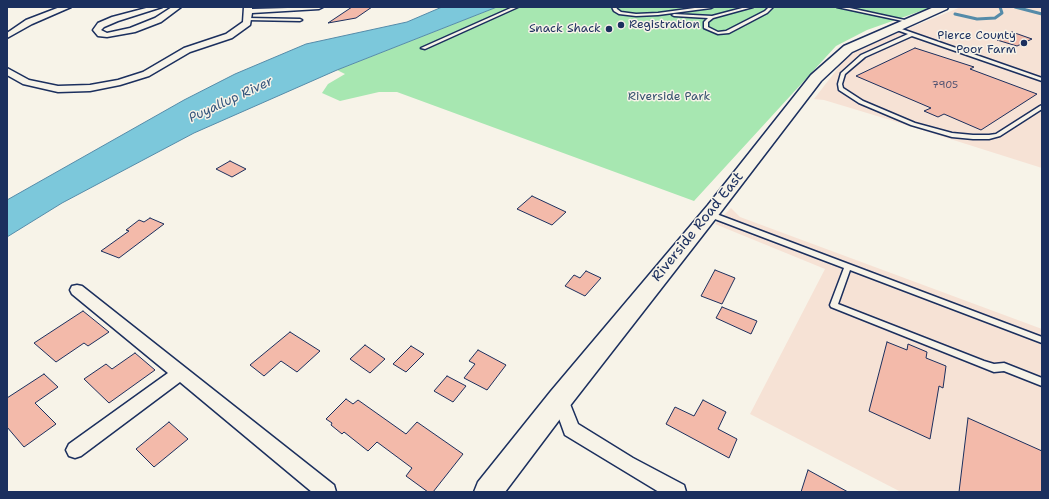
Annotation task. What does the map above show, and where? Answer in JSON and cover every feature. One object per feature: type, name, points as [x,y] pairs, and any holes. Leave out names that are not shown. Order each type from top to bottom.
[{"type":"street","points":[[7,35],[30,22],[67,7]]},
{"type":"street","points":[[158,7],[115,19],[101,25],[97,30],[101,34],[107,35],[126,32],[158,20],[177,7]]},
{"type":"street","points":[[7,70],[16,78],[41,87],[74,90],[120,82],[146,74],[188,50],[229,36],[247,24],[248,12],[319,7]]},
{"type":"street","name":"Riverside Road East","points":[[488,492],[560,399],[816,78],[848,49],[907,28],[943,7]]},
{"type":"street","points":[[81,101],[90,88]]},
{"type":"street","points":[[77,290],[327,492]]},
{"type":"street","points":[[75,450],[180,373]]},
{"type":"street","points":[[560,399],[571,429],[627,464],[677,492]]},
{"type":"lane","points":[[423,48],[516,7]]},
{"type":"lane","points":[[614,7],[615,10],[626,14],[712,17],[751,7]]},
{"type":"lane","points":[[658,14],[711,7]]},
{"type":"lane","points":[[712,17],[706,22],[706,28],[712,32],[723,33],[766,12],[771,7]]},
{"type":"lane","points":[[840,7],[907,28],[1042,80]]},
{"type":"lane","points":[[248,12],[300,20]]},
{"type":"lane","points":[[907,28],[863,56],[841,77],[841,89],[861,102],[913,124],[952,134],[973,137],[989,138],[998,135],[1042,107]]},
{"type":"lane","points":[[709,214],[1042,340]]},
{"type":"lane","points":[[848,267],[834,305],[982,364],[994,368],[1004,367],[1042,382]]},
{"type":"shaded area","points":[[961,7],[1042,7],[1042,168],[887,119],[824,100],[814,99],[845,59],[860,48]]},
{"type":"shaded area","points":[[731,208],[740,217],[1042,329],[1042,492],[901,492],[750,414],[825,269],[715,224]]},
{"type":"green space","name":"Riverside Park","points":[[497,7],[932,7],[867,30],[836,46],[694,201],[397,92],[379,92],[340,101],[322,93],[328,84],[345,74],[337,70]]},
{"type":"water","name":"Puyallup River","points":[[442,7],[497,7],[337,70],[194,133],[62,203],[7,237],[7,200],[184,100],[235,74],[306,44],[407,22]]},
{"type":"building","points":[[352,7],[372,7],[356,18],[328,23]]},
{"type":"building","points":[[1012,32],[1032,39],[1017,46],[997,40]]},
{"type":"building","points":[[915,48],[974,67],[970,69],[1037,94],[981,130],[944,114],[938,117],[924,111],[931,108],[856,76]]},
{"type":"building","points":[[230,161],[246,169],[232,177],[216,169]]},
{"type":"building","points":[[532,196],[566,212],[552,225],[517,209]]},
{"type":"building","points":[[150,218],[164,224],[119,258],[101,251],[129,231],[126,230],[139,220],[144,222]]},
{"type":"building","points":[[715,270],[735,278],[722,304],[701,296]]},
{"type":"building","points":[[586,271],[601,278],[585,296],[565,286],[574,275],[580,278]]},
{"type":"building","points":[[722,307],[757,321],[751,334],[716,318]]},
{"type":"building","points":[[83,311],[109,332],[88,346],[84,343],[56,362],[34,343]]},
{"type":"building","points":[[290,332],[320,351],[297,372],[281,361],[264,376],[250,365]]},
{"type":"building","points":[[887,342],[907,350],[908,344],[927,352],[926,358],[946,366],[943,388],[939,386],[930,439],[869,411]]},
{"type":"building","points":[[365,345],[385,359],[370,373],[350,359]]},
{"type":"building","points":[[411,346],[424,354],[406,372],[393,364]]},
{"type":"building","points":[[478,350],[506,365],[487,390],[464,378],[475,364],[469,361]]},
{"type":"building","points":[[135,353],[155,370],[109,403],[84,379],[106,364],[112,369]]},
{"type":"building","points":[[44,374],[58,387],[35,403],[56,424],[24,447],[7,427],[7,398]]},
{"type":"building","points":[[447,376],[466,386],[453,402],[434,391]]},
{"type":"building","points":[[346,399],[353,404],[358,400],[406,434],[417,422],[463,454],[433,492],[428,492],[406,476],[412,468],[377,442],[368,451],[344,432],[342,434],[331,425],[332,423],[326,419]]},
{"type":"building","points":[[703,400],[726,412],[718,429],[737,439],[729,458],[666,424],[675,407],[694,416]]},
{"type":"building","points":[[968,418],[1042,451],[1042,492],[959,492]]},
{"type":"building","points":[[169,422],[188,439],[154,467],[136,449]]},
{"type":"building","points":[[808,470],[848,492],[801,492]]},
{"type":"waterway","points":[[955,14],[977,19],[995,18],[1002,13],[1000,7]]},
{"type":"waterway","points":[[1015,7],[1042,14]]},
{"type":"place","name":"Registration","points":[[621,25]]},
{"type":"place","name":"Snack Shack","points":[[609,29]]},
{"type":"place","name":"Pierce County Poor Farm","points":[[1024,43]]}]
